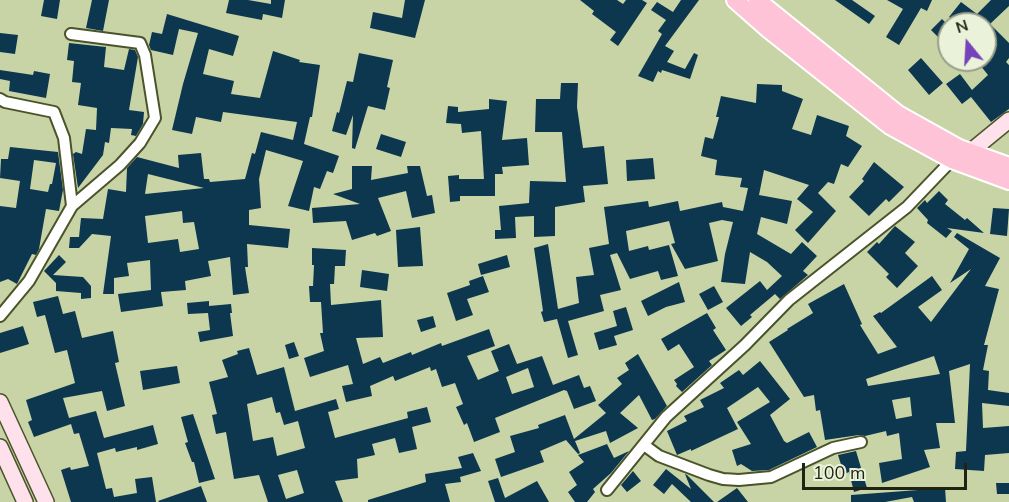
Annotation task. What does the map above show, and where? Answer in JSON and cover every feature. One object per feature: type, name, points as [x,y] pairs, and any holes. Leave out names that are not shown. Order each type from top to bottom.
[{"type":"main road","points":[[735,0],[769,30],[890,126],[952,160],[1009,181]]},
{"type":"main road","points":[[757,0],[898,114],[959,148],[1009,166]]},
{"type":"street","points":[[0,316],[29,281],[72,206],[120,165],[140,143],[155,118],[145,55],[140,43],[71,34]]},
{"type":"street","points":[[0,99],[54,112],[64,138],[72,206]]},
{"type":"street","points":[[970,152],[1009,120]]},
{"type":"street","points":[[607,490],[666,417],[737,352],[789,300],[908,207],[952,160]]},
{"type":"street","points":[[0,402],[46,502]]},
{"type":"street","points":[[644,445],[659,456],[709,475],[739,480],[771,477],[833,448],[861,442]]},
{"type":"street","points":[[0,447],[25,502]]},
{"type":"building","points":[[44,0],[60,0],[57,19],[41,16]]},
{"type":"building","points":[[92,0],[109,0],[103,31],[86,28]]},
{"type":"building","points":[[229,0],[248,0],[271,4],[271,0],[285,0],[282,18],[263,14],[262,20],[226,13]]},
{"type":"building","points":[[405,0],[425,0],[415,38],[370,28],[373,12],[402,18]]},
{"type":"building","points":[[580,0],[617,0],[623,4],[626,0],[642,0],[647,3],[618,46],[610,40],[616,32],[592,14],[594,11]]},
{"type":"building","points":[[681,0],[699,0],[665,46],[674,51],[667,62],[685,69],[694,53],[698,55],[690,79],[662,70],[661,73],[658,71],[653,82],[638,76],[662,34],[658,31],[666,20],[651,10],[657,2],[673,12]]},
{"type":"building","points":[[835,0],[852,0],[875,16],[869,24]]},
{"type":"building","points":[[887,0],[932,0],[927,11],[921,8],[899,45],[886,37],[903,9]]},
{"type":"building","points":[[991,0],[1009,0],[1009,6],[997,17],[997,12],[979,12]]},
{"type":"building","points":[[961,2],[974,12],[953,12]]},
{"type":"building","points":[[167,14],[239,36],[233,56],[209,49],[203,74],[234,81],[231,94],[260,98],[273,51],[300,60],[299,62],[320,65],[312,117],[310,117],[304,144],[339,156],[333,173],[327,171],[320,189],[314,187],[309,211],[288,206],[303,161],[266,150],[259,179],[261,208],[249,210],[249,225],[290,229],[288,248],[247,244],[248,267],[245,267],[249,293],[233,295],[230,257],[208,261],[211,276],[185,281],[186,290],[161,292],[163,306],[121,312],[118,294],[151,290],[150,260],[127,263],[129,276],[114,278],[114,294],[103,294],[111,236],[92,234],[79,248],[69,248],[70,237],[79,237],[81,218],[103,219],[108,189],[126,192],[127,168],[137,157],[179,168],[178,155],[201,153],[204,179],[209,179],[210,182],[245,179],[261,132],[293,140],[297,122],[223,112],[221,122],[196,117],[192,134],[172,130],[198,33],[179,29],[173,55],[151,50],[149,45],[152,32],[162,34]],"holes":[[[148,174],[204,188],[145,194]],[[182,211],[183,223],[194,222],[199,249],[180,252],[178,239],[148,243],[145,216]]]},
{"type":"building","points":[[937,24],[937,36],[931,30]]},
{"type":"building","points":[[997,31],[1009,43],[1009,58],[1006,62],[1009,65],[1009,109],[991,122],[971,97],[962,104],[946,84],[960,74],[972,90],[988,75],[986,72],[997,72]]},
{"type":"building","points":[[0,33],[18,35],[15,54],[0,52]]},
{"type":"building","points":[[69,43],[106,47],[104,67],[124,70],[129,49],[135,50],[138,57],[129,110],[144,112],[143,124],[136,136],[131,135],[132,129],[111,128],[109,143],[105,142],[103,155],[78,188],[73,154],[76,152],[82,154],[86,129],[96,130],[97,108],[78,105],[81,83],[72,82],[74,61],[67,60]]},
{"type":"building","points":[[359,53],[393,60],[385,110],[368,106],[355,149],[352,148],[353,115],[346,135],[332,131],[347,81],[353,82]]},
{"type":"building","points":[[921,58],[943,83],[929,95],[908,70]]},
{"type":"building","points":[[0,70],[33,75],[34,71],[50,74],[46,98],[9,91],[10,81],[0,79]]},
{"type":"building","points":[[561,83],[578,83],[577,107],[583,148],[604,146],[608,184],[583,186],[585,202],[555,207],[555,236],[534,237],[534,216],[515,217],[516,238],[495,239],[495,230],[501,230],[499,206],[529,203],[530,181],[566,182],[562,132],[535,132],[536,99],[560,99]]},
{"type":"building","points":[[757,84],[782,85],[782,91],[803,99],[792,129],[811,135],[817,115],[849,126],[846,136],[862,146],[848,167],[841,164],[834,184],[828,182],[818,193],[836,211],[808,243],[795,230],[813,212],[797,199],[809,185],[764,170],[759,195],[792,201],[787,224],[761,217],[757,234],[791,254],[802,242],[817,256],[803,271],[808,275],[780,299],[775,294],[750,315],[752,317],[741,326],[726,308],[760,281],[767,290],[782,276],[767,262],[750,252],[745,284],[721,282],[733,222],[722,220],[709,223],[718,261],[685,269],[671,244],[675,243],[669,221],[626,231],[629,251],[648,246],[649,250],[669,245],[678,276],[661,280],[658,271],[630,279],[617,253],[610,255],[621,290],[600,295],[604,311],[568,321],[578,355],[568,358],[557,319],[544,322],[534,248],[548,244],[558,309],[579,303],[576,277],[594,275],[589,248],[609,244],[604,207],[648,201],[649,207],[678,201],[680,211],[722,202],[723,207],[743,211],[748,188],[740,187],[742,178],[715,175],[717,160],[701,156],[705,137],[713,139],[719,117],[716,117],[721,96],[756,103]]},
{"type":"building","points":[[489,99],[507,101],[502,140],[527,138],[529,165],[502,167],[503,174],[495,174],[495,196],[460,196],[460,201],[450,202],[448,176],[459,175],[459,179],[484,179],[481,131],[462,133],[461,124],[446,123],[448,106],[458,107],[458,112],[489,109]]},
{"type":"building","points":[[381,134],[406,142],[401,157],[376,149]]},
{"type":"building","points":[[10,147],[58,152],[63,190],[59,211],[46,209],[39,249],[36,255],[32,254],[17,284],[8,279],[0,282],[0,206],[16,208],[20,181],[0,178],[1,159],[8,159]],"holes":[[[34,160],[56,163],[48,192],[30,189]]]},
{"type":"building","points":[[653,158],[655,179],[627,181],[626,160]]},
{"type":"building","points":[[874,162],[904,187],[889,202],[886,199],[869,216],[849,197],[864,181],[862,179]]},
{"type":"building","points":[[352,166],[372,166],[371,180],[408,173],[407,166],[420,166],[427,196],[432,195],[435,213],[412,218],[406,191],[378,198],[391,231],[377,236],[375,233],[352,240],[346,221],[313,223],[312,208],[360,204],[333,194],[352,189]]},
{"type":"building","points":[[939,191],[948,200],[945,204],[965,220],[967,218],[984,233],[947,228],[952,231],[946,238],[927,223],[928,220],[917,208],[925,200],[927,203]]},
{"type":"building","points":[[993,208],[1009,209],[1007,236],[990,234]]},
{"type":"building","points":[[895,226],[915,242],[905,253],[918,266],[897,288],[886,277],[889,274],[867,252],[877,242],[879,244]]},
{"type":"building","points":[[420,227],[423,266],[398,267],[396,230]]},
{"type":"building","points":[[957,233],[1000,258],[985,286],[999,289],[984,345],[988,345],[983,370],[989,371],[988,390],[1009,393],[1009,406],[982,403],[983,428],[1009,426],[1009,453],[985,455],[984,471],[955,469],[956,452],[966,451],[970,364],[949,371],[955,423],[936,423],[940,448],[924,450],[930,467],[882,483],[879,463],[902,459],[899,433],[887,436],[886,431],[865,436],[825,440],[820,410],[816,411],[814,395],[804,397],[769,342],[813,313],[808,304],[844,284],[862,324],[860,325],[878,354],[897,347],[873,316],[881,313],[932,276],[942,290],[918,307],[931,322],[971,269],[950,283],[969,249],[954,237]],"holes":[[[934,356],[940,374],[868,386],[866,379]],[[910,397],[912,416],[896,419],[892,400]]]},
{"type":"building","points":[[312,248],[346,250],[345,266],[335,266],[334,284],[330,284],[331,305],[381,300],[383,337],[356,338],[363,364],[380,357],[383,363],[411,352],[412,355],[441,343],[442,346],[489,329],[495,346],[467,356],[478,380],[499,371],[491,351],[509,344],[517,364],[542,356],[553,385],[579,375],[584,388],[590,386],[596,401],[574,409],[567,391],[564,390],[495,418],[500,432],[474,442],[467,423],[464,425],[456,407],[463,404],[455,383],[442,387],[436,369],[431,371],[430,367],[395,381],[393,376],[370,386],[372,396],[346,402],[342,386],[353,384],[348,365],[310,377],[304,358],[324,351],[320,333],[323,333],[321,302],[310,302],[309,286],[313,286],[314,265],[312,265]],"holes":[[[528,368],[534,387],[512,394],[506,377]]]},
{"type":"building","points":[[59,255],[66,262],[53,275],[83,277],[91,286],[91,298],[81,299],[81,293],[56,291],[56,283],[44,271]]},
{"type":"building","points":[[507,255],[510,267],[481,275],[478,264]]},
{"type":"building","points":[[362,270],[389,274],[387,291],[360,287]]},
{"type":"building","points":[[483,276],[489,292],[467,299],[473,315],[456,321],[447,293],[470,285],[469,281]]},
{"type":"building","points":[[679,282],[685,302],[666,307],[648,316],[641,301]]},
{"type":"building","points":[[714,286],[723,302],[708,310],[699,294]]},
{"type":"building","points":[[58,296],[63,314],[75,311],[82,338],[113,331],[119,362],[115,363],[125,406],[107,411],[102,391],[63,398],[69,418],[96,411],[104,438],[153,425],[158,444],[137,450],[137,447],[116,452],[115,448],[97,453],[106,489],[112,488],[114,497],[137,493],[135,479],[152,477],[156,502],[71,502],[61,470],[89,466],[79,433],[74,434],[71,424],[34,437],[28,422],[32,420],[26,400],[75,383],[67,350],[55,353],[45,315],[37,317],[33,302]]},
{"type":"building","points":[[209,301],[209,306],[231,304],[233,336],[200,342],[198,332],[210,330],[208,313],[188,314],[187,303]]},
{"type":"building","points":[[626,307],[633,330],[614,336],[617,345],[599,350],[594,333],[617,326],[613,311]]},
{"type":"building","points":[[707,313],[716,328],[713,330],[726,350],[709,361],[712,365],[682,392],[674,380],[694,367],[679,344],[668,351],[661,339]]},
{"type":"building","points":[[433,316],[436,327],[421,332],[417,320]]},
{"type":"building","points":[[23,326],[29,344],[0,353],[0,333]]},
{"type":"building","points":[[294,342],[299,356],[289,359],[285,345]]},
{"type":"building","points":[[249,348],[257,375],[284,367],[295,411],[336,399],[339,409],[328,412],[335,438],[408,418],[407,412],[427,407],[431,422],[412,427],[417,449],[399,453],[395,438],[372,444],[375,455],[357,459],[358,478],[335,481],[343,502],[268,502],[259,475],[234,479],[226,432],[216,434],[212,415],[217,414],[209,382],[228,377],[222,360],[238,354],[237,351]],"holes":[[[272,397],[276,413],[280,412],[284,425],[298,421],[305,448],[277,456],[273,437],[253,441],[247,404]],[[297,470],[304,493],[286,499],[278,475]]]},
{"type":"building","points":[[638,354],[667,406],[655,419],[652,420],[639,395],[620,413],[638,428],[610,443],[606,431],[575,441],[580,453],[578,454],[566,440],[540,451],[544,462],[501,477],[495,459],[515,452],[510,436],[539,428],[538,425],[565,415],[574,439],[606,413],[598,405],[622,384],[617,378],[629,370],[625,363]]},
{"type":"building","points":[[760,361],[790,399],[770,415],[784,441],[787,443],[809,432],[817,447],[769,470],[752,471],[741,464],[737,466],[732,450],[751,444],[737,422],[770,402],[758,387],[727,408],[738,429],[691,451],[691,449],[677,455],[667,431],[687,421],[684,416],[704,407],[700,400],[724,388],[720,383],[739,370],[743,375]]},
{"type":"building","points":[[177,366],[180,383],[143,390],[140,371]]},
{"type":"building","points":[[193,414],[215,479],[199,483],[194,462],[192,462],[185,443],[188,442],[181,417]]},
{"type":"building","points":[[607,444],[614,458],[629,451],[611,473],[593,489],[595,492],[587,502],[575,502],[568,492],[577,485],[569,472],[584,462],[578,455]]},
{"type":"building","points":[[856,451],[867,488],[854,492],[849,472],[844,474],[838,455]]},
{"type":"building","points":[[473,453],[481,471],[460,477],[461,482],[445,484],[450,502],[368,502],[368,500],[426,482],[425,474],[462,468],[458,457]]},
{"type":"building","points":[[666,469],[691,489],[685,474],[687,475],[714,502],[691,502],[672,484],[664,494],[653,485]]},
{"type":"building","points":[[633,471],[641,481],[627,492],[621,485]]},
{"type":"building","points":[[498,478],[505,498],[537,481],[549,502],[495,502],[488,481]]},
{"type":"building","points":[[996,483],[1009,483],[1009,494],[997,494]]},
{"type":"building","points":[[201,486],[207,502],[158,501]]},
{"type":"building","points":[[737,488],[748,502],[717,502]]},
{"type":"building","points":[[945,488],[946,502],[914,502],[912,497],[885,502],[851,502],[851,495]]}]
